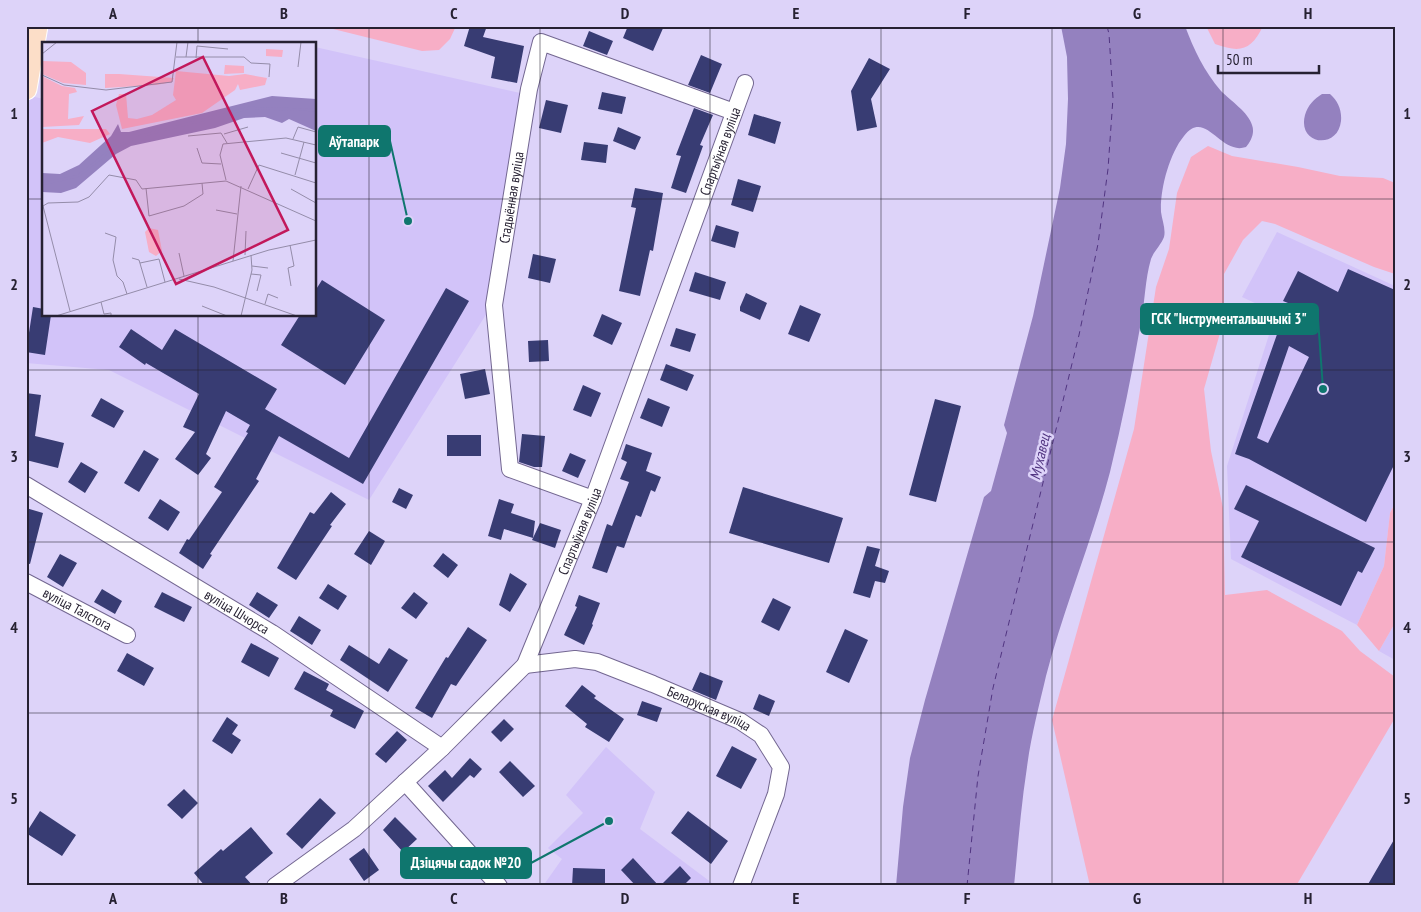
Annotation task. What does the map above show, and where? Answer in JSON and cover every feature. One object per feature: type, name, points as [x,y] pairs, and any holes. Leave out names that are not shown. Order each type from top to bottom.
[{"type":"main road","points":[[26,39],[36,26]]},
{"type":"main road","points":[[26,89],[36,26]]},
{"type":"street","name":"Стадыённая вуліца","points":[[593,499],[510,469],[494,305],[529,89],[541,42],[734,112]]},
{"type":"street","name":"Спартыўная вуліца","points":[[275,886],[354,830],[442,748],[525,665],[593,499],[746,83]]},
{"type":"street","name":"вуліца Шчорса","points":[[26,485],[272,634],[442,748]]},
{"type":"street","name":"вуліца Талстога","points":[[26,582],[127,635]]},
{"type":"street","name":"Беларуская вуліца","points":[[525,665],[575,659],[597,662],[716,710],[740,721],[761,735],[781,767],[776,794],[741,886]]},
{"type":"street","points":[[405,782],[499,886]]},
{"type":"shaded area","points":[[321,26],[456,26],[450,39],[439,50],[422,51]]},
{"type":"shaded area","points":[[1206,26],[1263,26],[1254,41],[1244,48],[1238,49],[1215,44]]},
{"type":"shaded area","points":[[316,47],[520,93],[487,313],[369,500],[109,370],[26,363],[26,129],[30,96],[42,99],[42,316],[316,316]]},
{"type":"shaded area","points":[[1208,146],[1232,156],[1340,176],[1383,178],[1395,183],[1395,274],[1374,267],[1275,224],[1262,221],[1243,240],[1224,274],[1224,319],[1204,389],[1211,451],[1223,508],[1225,595],[1267,590],[1342,631],[1360,651],[1395,677],[1395,718],[1296,886],[1090,886],[1052,720],[1134,429],[1156,287],[1169,249],[1177,193],[1191,157]]},
{"type":"shaded area","points":[[1277,232],[1395,286],[1395,503],[1390,513],[1384,566],[1357,625],[1231,559],[1227,466],[1276,313],[1242,297]]},
{"type":"shaded area","points":[[1395,503],[1395,623],[1379,651],[1357,625],[1384,566],[1390,513]]},
{"type":"shaded area","points":[[1395,623],[1395,660],[1379,651]]},
{"type":"shaded area","points":[[606,747],[655,792],[640,829],[716,886],[543,886],[562,859],[548,848],[583,813],[566,795]]},
{"type":"water","name":"Мухавец","points":[[1061,26],[1185,26],[1205,68],[1221,91],[1250,120],[1253,134],[1246,147],[1237,148],[1228,145],[1199,127],[1192,129],[1184,136],[1174,152],[1166,172],[1161,203],[1165,231],[1164,237],[1152,256],[1149,267],[1138,341],[1110,472],[1053,650],[1033,732],[1023,796],[1014,886],[896,886],[903,807],[910,758],[984,497],[991,491],[1007,433],[1004,425],[1033,316],[1060,188],[1066,144],[1068,99],[1067,57]]},
{"type":"water","points":[[1322,94],[1330,94],[1335,100],[1339,106],[1341,117],[1338,130],[1333,137],[1326,140],[1312,138],[1307,133],[1304,125],[1308,108]]},
{"type":"building","points":[[470,26],[487,26],[483,37],[524,46],[517,83],[491,78],[495,57],[464,46]]},
{"type":"building","points":[[628,26],[664,26],[653,51],[623,38]]},
{"type":"building","points":[[589,31],[613,41],[607,55],[583,46]]},
{"type":"building","points":[[701,55],[722,64],[710,93],[688,85]]},
{"type":"building","points":[[869,58],[890,69],[871,99],[877,127],[857,131],[851,91]]},
{"type":"building","points":[[602,92],[626,97],[622,114],[598,109]]},
{"type":"building","points":[[546,100],[568,105],[561,133],[539,128]]},
{"type":"building","points":[[694,108],[713,115],[700,145],[703,146],[686,193],[671,188],[681,156],[676,155]]},
{"type":"building","points":[[754,114],[781,122],[775,144],[748,135]]},
{"type":"building","points":[[618,127],[641,137],[635,150],[613,141]]},
{"type":"building","points":[[584,142],[608,145],[606,163],[581,160]]},
{"type":"building","points":[[738,179],[761,186],[753,212],[731,205]]},
{"type":"building","points":[[635,188],[663,193],[653,251],[650,250],[640,296],[619,291],[636,208],[631,207]]},
{"type":"building","points":[[716,225],[739,232],[735,248],[711,241]]},
{"type":"building","points":[[533,254],[556,259],[550,283],[528,278]]},
{"type":"building","points":[[1348,269],[1395,290],[1395,463],[1366,522],[1249,459],[1235,454],[1288,303],[1283,301],[1298,271],[1338,292]],"holes":[[[1289,346],[1309,357],[1268,443],[1257,438]]]},
{"type":"building","points":[[695,272],[726,282],[720,300],[689,291]]},
{"type":"building","points":[[322,280],[385,320],[345,385],[281,345],[299,316],[316,316],[316,289]]},
{"type":"building","points":[[446,288],[469,301],[363,484],[279,436],[256,479],[259,481],[210,554],[212,555],[203,569],[179,553],[187,539],[189,540],[222,492],[214,487],[248,433],[246,432],[250,425],[226,411],[206,454],[211,458],[198,475],[175,459],[195,432],[183,427],[199,394],[146,363],[145,365],[119,347],[131,329],[162,350],[175,329],[277,389],[265,409],[349,458]]},
{"type":"building","points":[[746,293],[767,303],[760,320],[740,311]]},
{"type":"building","points":[[800,305],[821,314],[809,342],[788,334]]},
{"type":"building","points":[[33,307],[42,309],[42,316],[51,316],[45,355],[26,352]]},
{"type":"building","points":[[602,314],[622,323],[612,345],[593,336]]},
{"type":"building","points":[[676,328],[696,334],[690,352],[670,346]]},
{"type":"building","points":[[548,340],[549,361],[529,362],[528,341]]},
{"type":"building","points":[[666,364],[694,375],[687,391],[660,380]]},
{"type":"building","points":[[485,369],[490,394],[465,399],[460,374]]},
{"type":"building","points":[[583,385],[601,393],[591,417],[573,410]]},
{"type":"building","points":[[26,393],[41,395],[35,436],[64,443],[58,468],[26,460]]},
{"type":"building","points":[[101,398],[124,411],[114,428],[91,416]]},
{"type":"building","points":[[648,398],[670,407],[662,427],[640,418]]},
{"type":"building","points":[[935,399],[961,406],[936,502],[909,495]]},
{"type":"building","points":[[522,434],[545,436],[542,467],[534,467],[519,462]]},
{"type":"building","points":[[447,435],[481,435],[481,456],[447,456]]},
{"type":"building","points":[[626,444],[652,453],[646,471],[661,477],[655,492],[651,490],[641,517],[636,515],[624,548],[617,546],[607,573],[592,568],[607,524],[612,526],[629,482],[620,479],[627,462],[621,459]]},
{"type":"building","points":[[144,450],[159,459],[139,492],[124,483]]},
{"type":"building","points":[[570,453],[586,460],[578,478],[562,471]]},
{"type":"building","points":[[81,462],[98,472],[85,493],[68,482]]},
{"type":"building","points":[[1246,485],[1375,548],[1362,573],[1358,571],[1341,606],[1241,557],[1259,521],[1234,509]]},
{"type":"building","points":[[743,487],[843,518],[829,563],[729,533]]},
{"type":"building","points":[[399,488],[413,495],[406,509],[392,502]]},
{"type":"building","points":[[331,492],[346,504],[330,525],[332,526],[296,580],[277,568],[310,512],[314,514]]},
{"type":"building","points":[[160,499],[180,512],[168,531],[148,518]]},
{"type":"building","points":[[499,499],[514,504],[511,513],[535,521],[533,538],[504,529],[501,540],[488,536]]},
{"type":"building","points":[[26,508],[43,513],[30,564],[26,563]]},
{"type":"building","points":[[540,523],[561,530],[555,548],[532,540]]},
{"type":"building","points":[[369,531],[385,541],[371,565],[354,554]]},
{"type":"building","points":[[867,546],[880,549],[875,566],[889,571],[885,583],[875,581],[870,598],[853,593]]},
{"type":"building","points":[[443,553],[458,565],[448,578],[433,566]]},
{"type":"building","points":[[60,554],[77,563],[63,587],[47,577]]},
{"type":"building","points":[[510,573],[527,584],[510,612],[499,605]]},
{"type":"building","points":[[328,584],[347,596],[338,610],[319,598]]},
{"type":"building","points":[[102,589],[122,601],[115,614],[94,602]]},
{"type":"building","points":[[162,592],[192,607],[184,622],[154,607]]},
{"type":"building","points":[[257,592],[278,605],[269,618],[249,605]]},
{"type":"building","points":[[414,592],[428,603],[416,619],[401,608]]},
{"type":"building","points":[[579,595],[600,603],[584,645],[564,635],[577,607],[575,606]]},
{"type":"building","points":[[773,598],[791,607],[779,631],[761,622]]},
{"type":"building","points":[[299,616],[321,630],[312,645],[290,631]]},
{"type":"building","points":[[468,627],[487,640],[456,686],[451,684],[432,718],[415,708],[446,657],[448,658]]},
{"type":"building","points":[[845,629],[868,640],[849,683],[826,672]]},
{"type":"building","points":[[251,643],[279,658],[269,677],[241,662]]},
{"type":"building","points":[[349,645],[379,664],[389,648],[408,660],[388,692],[340,660]]},
{"type":"building","points":[[127,653],[154,668],[144,686],[117,671]]},
{"type":"building","points":[[304,671],[329,684],[326,690],[364,711],[355,729],[330,716],[333,710],[294,689]]},
{"type":"building","points":[[700,672],[723,681],[716,700],[692,690]]},
{"type":"building","points":[[582,685],[596,696],[594,698],[624,719],[609,742],[585,727],[587,724],[565,706]]},
{"type":"building","points":[[759,694],[775,701],[769,716],[753,709]]},
{"type":"building","points":[[642,701],[662,708],[657,722],[637,715]]},
{"type":"building","points":[[227,717],[238,725],[232,734],[241,740],[232,754],[212,741]]},
{"type":"building","points":[[504,719],[514,729],[501,742],[491,732]]},
{"type":"building","points":[[397,731],[407,740],[386,763],[375,754]]},
{"type":"building","points":[[732,746],[757,759],[741,789],[716,776]]},
{"type":"building","points":[[470,758],[482,769],[474,778],[470,775],[443,802],[428,786],[445,770],[452,778]]},
{"type":"building","points":[[510,761],[535,786],[523,797],[499,772]]},
{"type":"building","points":[[184,789],[198,803],[182,819],[167,805]]},
{"type":"building","points":[[320,798],[336,813],[302,849],[286,834]]},
{"type":"building","points":[[40,811],[76,835],[62,856],[26,833]]},
{"type":"building","points":[[688,811],[728,841],[711,864],[671,833]]},
{"type":"building","points":[[395,817],[417,839],[403,852],[383,830]]},
{"type":"building","points":[[251,827],[273,853],[245,877],[253,886],[205,886],[194,873],[221,849],[223,851]]},
{"type":"building","points":[[1395,838],[1395,886],[1367,886]]},
{"type":"building","points":[[364,848],[379,870],[364,881],[349,859]]},
{"type":"building","points":[[633,858],[659,886],[636,886],[621,870]]},
{"type":"building","points":[[680,866],[691,878],[683,886],[660,886]]},
{"type":"building","points":[[573,868],[605,869],[605,886],[572,886]]},
{"type":"ferry route","points":[[967,886],[978,776],[993,688],[1079,335],[1098,244],[1108,169],[1113,98],[1107,26]]},
{"type":"place","name":"Аўтапарк","points":[[408,221]]},
{"type":"place","name":"ГСК \"Інструментальшчыкі 3\"","points":[[1323,389]]},
{"type":"place","name":"Дзіцячы садок №20","points":[[609,821]]}]
